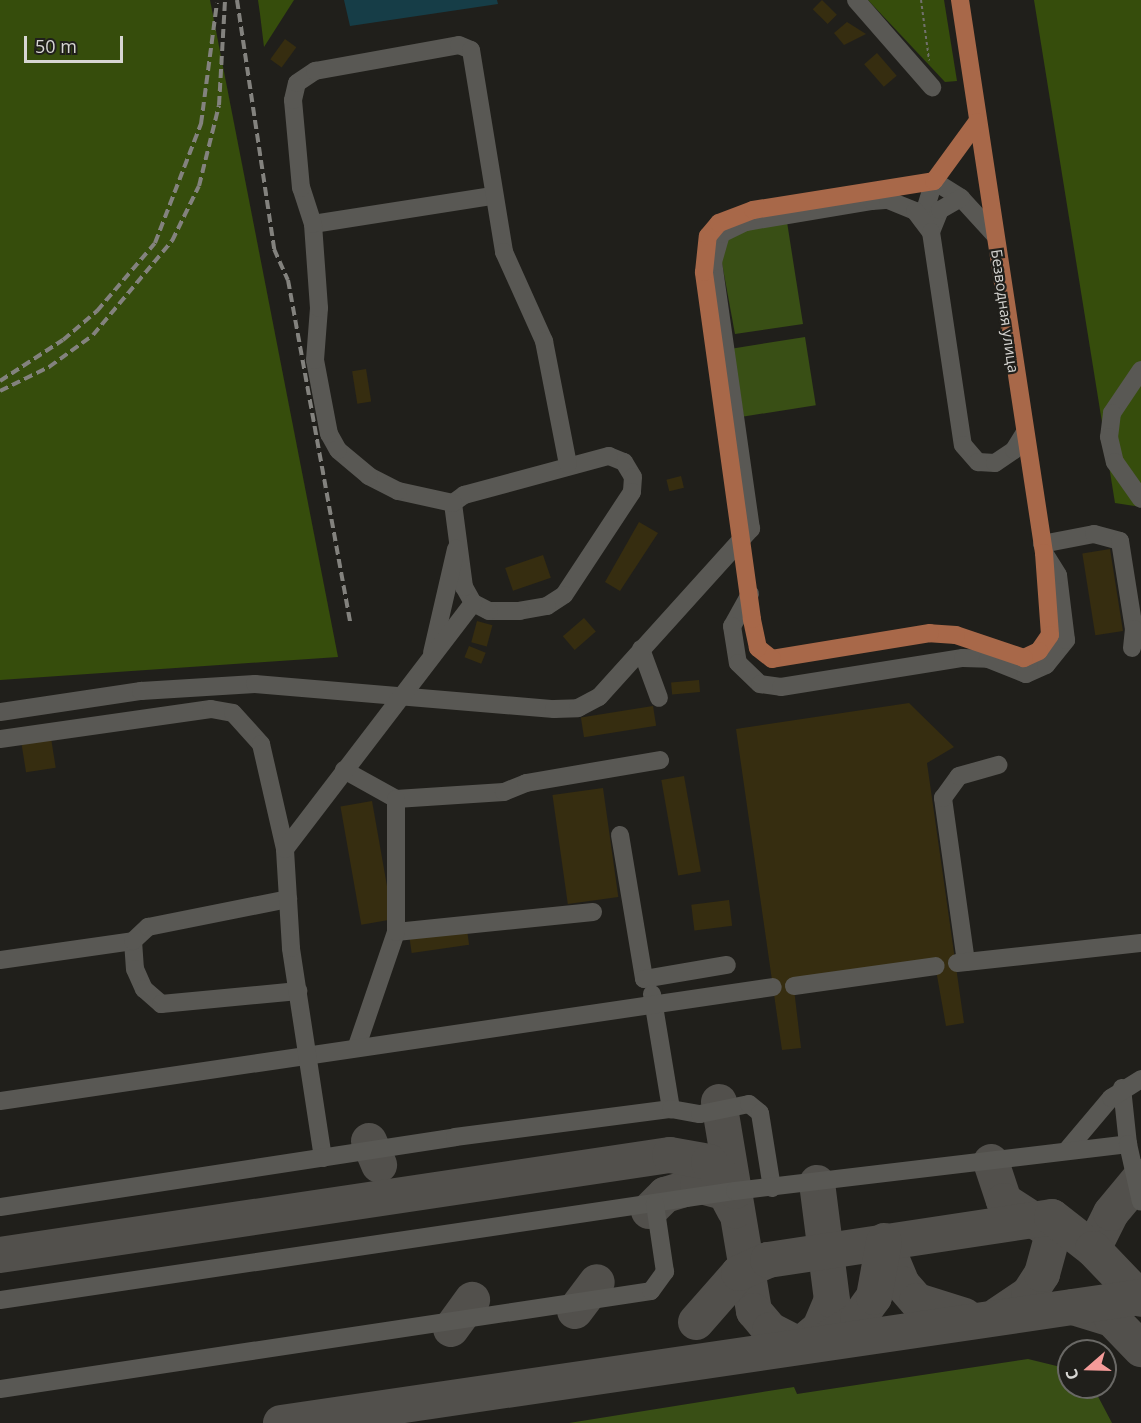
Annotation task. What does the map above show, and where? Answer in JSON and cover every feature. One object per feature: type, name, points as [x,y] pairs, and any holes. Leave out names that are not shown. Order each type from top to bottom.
[{"type":"main road","name":"Безводная улица","points":[[749,588],[759,648],[772,659],[930,633],[956,635],[1024,658],[1045,643],[1052,622],[1043,548],[1023,434],[960,0]]},
{"type":"main road","points":[[749,588],[704,272],[708,236],[719,223],[753,210],[934,181],[977,122]]},
{"type":"street","points":[[856,0],[932,87]]},
{"type":"street","points":[[453,503],[464,587],[473,603],[489,611],[547,606],[575,580],[632,492],[633,477],[624,462],[609,456],[568,464],[464,495],[453,503],[398,491],[369,476],[338,450],[328,434],[315,360],[319,308],[314,224],[301,188],[293,100],[297,84],[315,71],[459,45],[471,50],[477,64],[491,196],[504,252],[544,341],[568,464]]},
{"type":"street","points":[[994,234],[961,198],[934,181],[926,226],[963,445],[978,462],[995,463],[1014,450],[1023,434]]},
{"type":"street","points":[[314,224],[491,196]]},
{"type":"street","points":[[926,226],[940,210],[961,198]]},
{"type":"street","points":[[0,712],[141,691],[255,684],[353,688],[401,699],[578,708],[598,697],[716,573],[744,541],[752,521],[713,262],[722,234],[746,222],[872,201],[904,205],[926,226]]},
{"type":"street","points":[[1141,370],[1112,413],[1109,437],[1115,462],[1141,499]]},
{"type":"street","points":[[716,573],[729,573],[749,588],[732,626],[738,663],[760,684],[781,687],[963,658],[988,659],[1026,674],[1046,665],[1066,640],[1058,575],[1043,548],[1094,534],[1120,541],[1134,629],[1132,648]]},
{"type":"street","points":[[431,658],[458,544]]},
{"type":"street","points":[[285,849],[473,603]]},
{"type":"street","points":[[641,650],[658,698]]},
{"type":"street","points":[[0,739],[211,709],[233,713],[261,744],[285,849],[298,991],[323,1158]]},
{"type":"street","points":[[344,770],[396,799],[504,792],[526,783],[660,760]]},
{"type":"street","points":[[998,765],[959,776],[943,798],[962,962],[1141,943]]},
{"type":"street","points":[[357,1046],[396,932],[396,799]]},
{"type":"street","points":[[620,835],[644,979],[656,1003],[671,1109]]},
{"type":"street","points":[[0,960],[133,941],[148,927],[288,898]]},
{"type":"street","points":[[396,932],[592,912]]},
{"type":"street","points":[[133,941],[144,989],[161,1004],[298,991]]},
{"type":"street","points":[[644,979],[727,965]]},
{"type":"street","points":[[794,986],[936,966]]},
{"type":"street","points":[[0,1101],[357,1046],[773,987]]},
{"type":"street","points":[[1067,1150],[1122,1088],[1141,1079]]},
{"type":"street","points":[[1122,1088],[1128,1144],[1141,1202]]},
{"type":"street","points":[[0,1207],[323,1158],[671,1109],[700,1114],[756,1107],[772,1188]]},
{"type":"street","points":[[0,1300],[655,1204],[1128,1144]]},
{"type":"street","points":[[0,1389],[651,1291],[665,1272],[655,1204]]},
{"type":"path","points":[[921,0],[932,87]]},
{"type":"green space","points":[[0,0],[210,0],[338,657],[0,680]]},
{"type":"green space","points":[[258,0],[294,0],[264,47],[260,14]]},
{"type":"green space","points":[[868,0],[944,0],[957,81],[945,82]]},
{"type":"green space","points":[[1034,0],[1141,0],[1141,507],[1115,503]]},
{"type":"green space","points":[[787,222],[803,324],[735,334],[719,247],[732,232]]},
{"type":"green space","points":[[805,337],[816,405],[744,417],[733,348]]},
{"type":"green space","points":[[1028,1359],[1057,1366],[1057,1399],[1099,1399],[1112,1423],[569,1423],[794,1387],[797,1394]]},
{"type":"water","points":[[344,0],[497,0],[498,4],[350,26]]},
{"type":"building","points":[[822,0],[837,15],[828,24],[813,9]]},
{"type":"building","points":[[847,22],[866,34],[844,45],[834,33]]},
{"type":"building","points":[[285,39],[296,47],[282,67],[270,59]]},
{"type":"building","points":[[877,53],[897,76],[884,87],[864,64]]},
{"type":"building","points":[[366,369],[371,402],[357,404],[352,371]]},
{"type":"building","points":[[681,476],[684,488],[669,491],[666,480]]},
{"type":"building","points":[[639,522],[658,533],[620,591],[605,582]]},
{"type":"building","points":[[1110,549],[1123,631],[1095,635],[1082,553]]},
{"type":"building","points":[[543,555],[551,578],[513,591],[505,568]]},
{"type":"building","points":[[584,618],[596,632],[575,650],[563,636]]},
{"type":"building","points":[[477,621],[492,625],[487,646],[471,642]]},
{"type":"building","points":[[469,646],[486,653],[481,664],[465,657]]},
{"type":"building","points":[[699,680],[700,692],[672,694],[671,682]]},
{"type":"building","points":[[909,703],[954,747],[927,763],[964,1023],[946,1026],[936,970],[794,989],[801,1048],[782,1050],[736,729]]},
{"type":"building","points":[[653,706],[656,726],[584,737],[581,717]]},
{"type":"building","points":[[51,738],[56,768],[26,772],[21,743]]},
{"type":"building","points":[[684,776],[701,872],[678,876],[661,780]]},
{"type":"building","points":[[603,788],[618,897],[568,904],[552,795]]},
{"type":"building","points":[[372,801],[393,919],[361,925],[340,807]]},
{"type":"building","points":[[729,900],[732,926],[694,930],[691,905]]},
{"type":"building","points":[[467,930],[469,945],[412,953],[410,938]]},
{"type":"taxiway","points":[[719,1102],[754,1311],[770,1330],[800,1345],[820,1328],[832,1300],[817,1183]]},
{"type":"taxiway","points":[[369,1141],[379,1165]]},
{"type":"taxiway","points":[[0,1255],[670,1155],[709,1162],[735,1191]]},
{"type":"taxiway","points":[[991,1162],[1004,1201],[1043,1226]]},
{"type":"taxiway","points":[[1093,1249],[1111,1213],[1141,1177]]},
{"type":"taxiway","points":[[649,1211],[665,1195],[698,1185],[725,1192],[735,1211]]},
{"type":"taxiway","points":[[696,1322],[739,1273],[768,1260],[1052,1217],[1093,1249],[1141,1299]]},
{"type":"taxiway","points":[[998,1315],[1029,1294],[1042,1274],[1054,1230]]},
{"type":"taxiway","points":[[884,1241],[902,1284],[917,1301],[965,1316]]},
{"type":"taxiway","points":[[826,1340],[858,1319],[874,1297],[884,1242]]},
{"type":"taxiway","points":[[575,1311],[597,1282]]},
{"type":"taxiway","points":[[281,1423],[1141,1297]]},
{"type":"taxiway","points":[[451,1329],[472,1300]]},
{"type":"taxiway","points":[[1073,1307],[1112,1319],[1141,1349]]},
{"type":"railway","points":[[0,391],[49,367],[93,335],[172,241],[199,186],[219,105],[225,0]]},
{"type":"railway","points":[[237,0],[274,249],[288,280],[350,622]]},
{"type":"railway","points":[[0,381],[63,340],[97,311],[155,243],[201,124],[217,3]]}]
